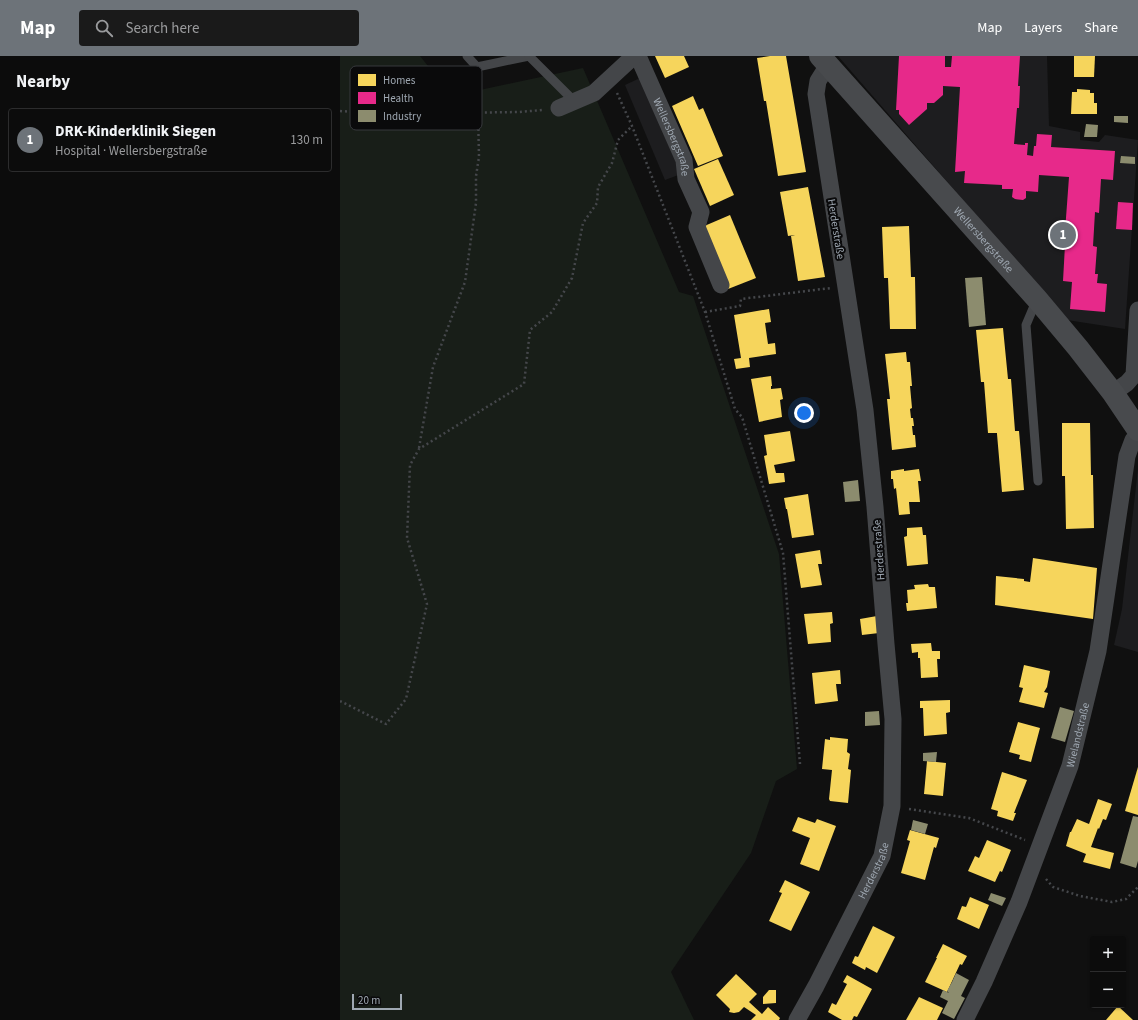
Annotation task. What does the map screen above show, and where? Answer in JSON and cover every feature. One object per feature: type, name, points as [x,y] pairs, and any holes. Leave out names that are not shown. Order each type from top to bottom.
[{"type":"street","points":[[559,108],[594,92],[634,56]]},
{"type":"street","name":"Wellersbergstraße","points":[[638,56],[684,160],[686,179],[701,212],[697,227],[721,285]]},
{"type":"street","name":"Wellersbergstraße","points":[[824,61],[1078,348],[1113,393],[1138,430]]},
{"type":"street","name":"Herderstraße","points":[[797,1020],[816,986],[882,856],[892,806],[893,719],[875,507],[865,410],[816,94],[824,61]]},
{"type":"street","points":[[1113,393],[1128,383],[1134,375],[1138,310]]},
{"type":"street","name":"Wielandstraße","points":[[965,1020],[984,982],[1019,902],[1070,766],[1098,651],[1127,456],[1133,440],[1138,435]]},
{"type":"lane","points":[[467,56],[476,66]]},
{"type":"lane","points":[[482,66],[529,56],[575,102]]},
{"type":"lane","points":[[1037,300],[1026,325],[1038,481]]},
{"type":"path","points":[[611,78],[632,126],[705,312],[735,409],[742,417],[783,553],[800,764]]},
{"type":"path","points":[[482,113],[519,112],[559,108]]},
{"type":"path","points":[[340,111],[350,112]]},
{"type":"path","points":[[419,449],[524,384],[530,330],[552,312],[572,278],[583,224],[597,203],[598,186],[612,163],[618,140],[632,126]]},
{"type":"path","points":[[340,701],[386,724],[406,699],[426,604],[407,538],[410,465],[419,449],[433,368],[465,282],[476,203],[476,176],[480,157],[479,130]]},
{"type":"path","points":[[705,312],[740,306],[740,299],[846,287]]},
{"type":"path","points":[[892,806],[970,818],[1040,846]]},
{"type":"path","points":[[1043,876],[1053,887],[1080,896],[1112,902],[1126,899],[1138,887]]},
{"type":"shaded area","points":[[340,56],[420,56],[428,66],[350,66],[350,130],[482,130],[482,90],[583,68],[679,292],[693,296],[779,554],[797,769],[776,781],[751,853],[671,972],[694,1020],[340,1020]]},
{"type":"shaded area","points":[[838,56],[1047,56],[1049,126],[1080,132],[1080,140],[1099,142],[1105,135],[1138,140],[1125,329],[1067,320]]},
{"type":"shaded area","points":[[640,78],[681,174],[665,180],[625,85]]},
{"type":"shaded area","points":[[1138,469],[1138,652],[1114,645],[1122,609]]},
{"type":"building: Homes","points":[[655,56],[684,56],[689,67],[665,78]]},
{"type":"building: Homes","points":[[786,56],[806,172],[778,176],[766,101],[764,101],[757,58]]},
{"type":"building: Homes","points":[[1074,56],[1095,56],[1094,77],[1074,77]]},
{"type":"building: Homes","points":[[1077,89],[1090,90],[1090,93],[1094,93],[1094,103],[1097,103],[1097,114],[1071,114],[1072,92],[1077,92]]},
{"type":"building: Homes","points":[[693,96],[699,110],[703,108],[723,156],[698,166],[672,106]]},
{"type":"building: Homes","points":[[718,159],[734,195],[710,206],[694,169]]},
{"type":"building: Homes","points":[[808,187],[825,277],[798,281],[791,236],[795,235],[788,236],[780,192]]},
{"type":"building: Homes","points":[[730,215],[756,278],[728,289],[702,227]]},
{"type":"building: Homes","points":[[909,226],[911,277],[915,277],[916,329],[890,329],[888,278],[884,278],[882,227]]},
{"type":"building: Homes","points":[[769,309],[771,322],[765,323],[768,344],[775,343],[776,354],[749,358],[750,367],[736,369],[734,359],[741,358],[734,315]]},
{"type":"building: Homes","points":[[1003,328],[1008,379],[1011,379],[1015,431],[1019,431],[1024,490],[1002,492],[997,433],[988,433],[984,382],[981,382],[976,330]]},
{"type":"building: Homes","points":[[906,352],[907,362],[910,362],[912,408],[910,409],[911,418],[913,418],[914,426],[912,426],[913,435],[915,435],[916,447],[892,450],[887,399],[890,399],[885,354]]},
{"type":"building: Homes","points":[[771,376],[771,389],[781,388],[783,399],[780,400],[782,417],[759,422],[751,379]]},
{"type":"building: Homes","points":[[1062,423],[1090,423],[1094,528],[1066,529],[1065,476],[1062,476]]},
{"type":"building: Homes","points":[[790,431],[795,461],[774,465],[776,473],[784,473],[785,482],[769,484],[764,456],[767,455],[764,435]]},
{"type":"building: Homes","points":[[904,469],[904,471],[919,469],[921,481],[918,481],[920,502],[909,502],[910,514],[899,515],[896,488],[894,489],[893,479],[891,479],[891,471]]},
{"type":"building: Homes","points":[[808,494],[814,535],[792,538],[784,498]]},
{"type":"building: Homes","points":[[922,527],[923,535],[926,535],[928,564],[907,566],[904,537],[907,536],[907,528]]},
{"type":"building: Homes","points":[[820,550],[822,564],[818,564],[822,585],[801,588],[795,554]]},
{"type":"building: Homes","points":[[1033,558],[1097,568],[1093,619],[995,605],[996,576],[1024,579],[1024,581],[1030,582]]},
{"type":"building: Homes","points":[[928,584],[929,587],[935,587],[937,608],[907,611],[907,590],[915,589],[914,585]]},
{"type":"building: Homes","points":[[832,612],[833,623],[830,624],[831,642],[808,644],[804,614]]},
{"type":"building: Homes","points":[[877,616],[879,633],[862,635],[860,619]]},
{"type":"building: Homes","points":[[931,643],[932,651],[940,651],[940,659],[937,659],[938,677],[921,678],[920,658],[918,658],[918,652],[912,653],[911,644]]},
{"type":"building: Homes","points":[[1024,665],[1050,671],[1047,687],[1044,692],[1048,693],[1044,708],[1019,702],[1023,688],[1019,687]]},
{"type":"building: Homes","points":[[840,670],[841,684],[836,684],[838,701],[815,704],[812,673]]},
{"type":"building: Homes","points":[[950,700],[950,712],[946,713],[947,734],[924,736],[923,708],[920,708],[920,701]]},
{"type":"building: Homes","points":[[1018,722],[1040,728],[1031,762],[1019,759],[1020,755],[1009,752]]},
{"type":"building: Homes","points":[[830,737],[848,739],[847,752],[850,754],[848,769],[851,770],[848,803],[830,801],[829,799],[832,770],[822,769],[825,739],[830,740]]},
{"type":"building: Homes","points":[[927,761],[946,763],[943,796],[924,794]]},
{"type":"building: Homes","points":[[1138,767],[1138,815],[1125,811]]},
{"type":"building: Homes","points":[[1002,772],[1027,780],[1014,813],[1016,813],[1013,821],[997,816],[998,811],[991,809]]},
{"type":"building: Homes","points":[[1098,799],[1112,804],[1106,820],[1103,819],[1099,829],[1098,828],[1091,847],[1114,853],[1110,869],[1083,862],[1086,854],[1066,846],[1070,832],[1077,819],[1089,824]]},
{"type":"building: Homes","points":[[798,817],[815,823],[817,819],[836,826],[819,871],[800,864],[810,838],[792,831]]},
{"type":"building: Homes","points":[[910,830],[939,838],[936,848],[934,847],[925,880],[901,873],[910,841],[907,840]]},
{"type":"building: Homes","points":[[987,840],[1011,850],[1002,872],[1000,871],[995,882],[968,871],[975,856],[979,858]]},
{"type":"building: Homes","points":[[785,880],[810,892],[791,931],[769,921],[782,893],[779,892]]},
{"type":"building: Homes","points":[[970,897],[989,905],[979,929],[957,919],[962,906],[966,907]]},
{"type":"building: Homes","points":[[873,926],[895,937],[877,973],[866,967],[865,970],[852,963],[855,956],[858,957]]},
{"type":"building: Homes","points":[[943,944],[967,956],[962,965],[960,964],[947,992],[925,982]]},
{"type":"building: Homes","points":[[736,974],[757,994],[749,1002],[762,1014],[768,1007],[780,1018],[779,1020],[751,1020],[756,1015],[744,1007],[739,1012],[729,1012],[730,1009],[716,995]]},
{"type":"building: Homes","points":[[847,975],[872,989],[857,1017],[854,1016],[852,1020],[842,1020],[828,1012],[832,1003],[836,1005],[847,984],[843,982]]},
{"type":"building: Homes","points":[[769,990],[776,990],[776,1003],[763,1004],[763,997]]},
{"type":"building: Homes","points":[[919,997],[943,1008],[937,1020],[906,1020]]},
{"type":"building: Homes","points":[[1116,1008],[1120,1008],[1133,1020],[1106,1020]]},
{"type":"building: Health","points":[[899,56],[945,56],[945,67],[951,67],[952,56],[1020,56],[1018,86],[1020,86],[1019,108],[1017,108],[1014,144],[1025,145],[1025,143],[1028,143],[1027,155],[1033,156],[1037,134],[1052,135],[1051,147],[1115,151],[1113,180],[1101,179],[1099,213],[1095,212],[1093,246],[1097,247],[1095,274],[1098,274],[1097,283],[1107,284],[1105,312],[1070,309],[1072,282],[1063,281],[1069,177],[1039,175],[1038,192],[1026,191],[1026,198],[1023,200],[1012,197],[1013,189],[1002,189],[1002,185],[964,183],[965,171],[955,172],[960,87],[943,86],[943,95],[934,103],[927,103],[927,109],[909,125],[899,114],[899,110],[896,110]]},
{"type":"building: Health","points":[[1118,202],[1133,203],[1132,230],[1116,229]]},
{"type":"building: Industry","points":[[1114,116],[1128,116],[1128,123],[1114,122]]},
{"type":"building: Industry","points":[[1086,124],[1098,125],[1097,137],[1084,137]]},
{"type":"building: Industry","points":[[1121,156],[1135,157],[1135,164],[1120,163]]},
{"type":"building: Industry","points":[[982,277],[986,325],[969,327],[965,278]]},
{"type":"building: Industry","points":[[858,480],[860,501],[845,502],[843,482]]},
{"type":"building: Industry","points":[[1060,707],[1074,711],[1065,742],[1051,738]]},
{"type":"building: Industry","points":[[879,711],[880,725],[865,726],[865,712]]},
{"type":"building: Industry","points":[[937,752],[936,762],[923,761],[923,753]]},
{"type":"building: Industry","points":[[1133,816],[1138,817],[1138,861],[1136,868],[1120,863]]},
{"type":"building: Industry","points":[[913,820],[928,824],[925,834],[911,830]]},
{"type":"building: Industry","points":[[991,893],[1006,898],[1002,906],[988,900]]},
{"type":"building: Industry","points":[[956,973],[969,980],[961,996],[965,998],[954,1019],[942,1013],[948,1001],[940,997],[943,990],[949,993],[947,991]]},
{"type":"place","name":"DRK-Kinderklinik Siegen","points":[[1063,235]]}]
